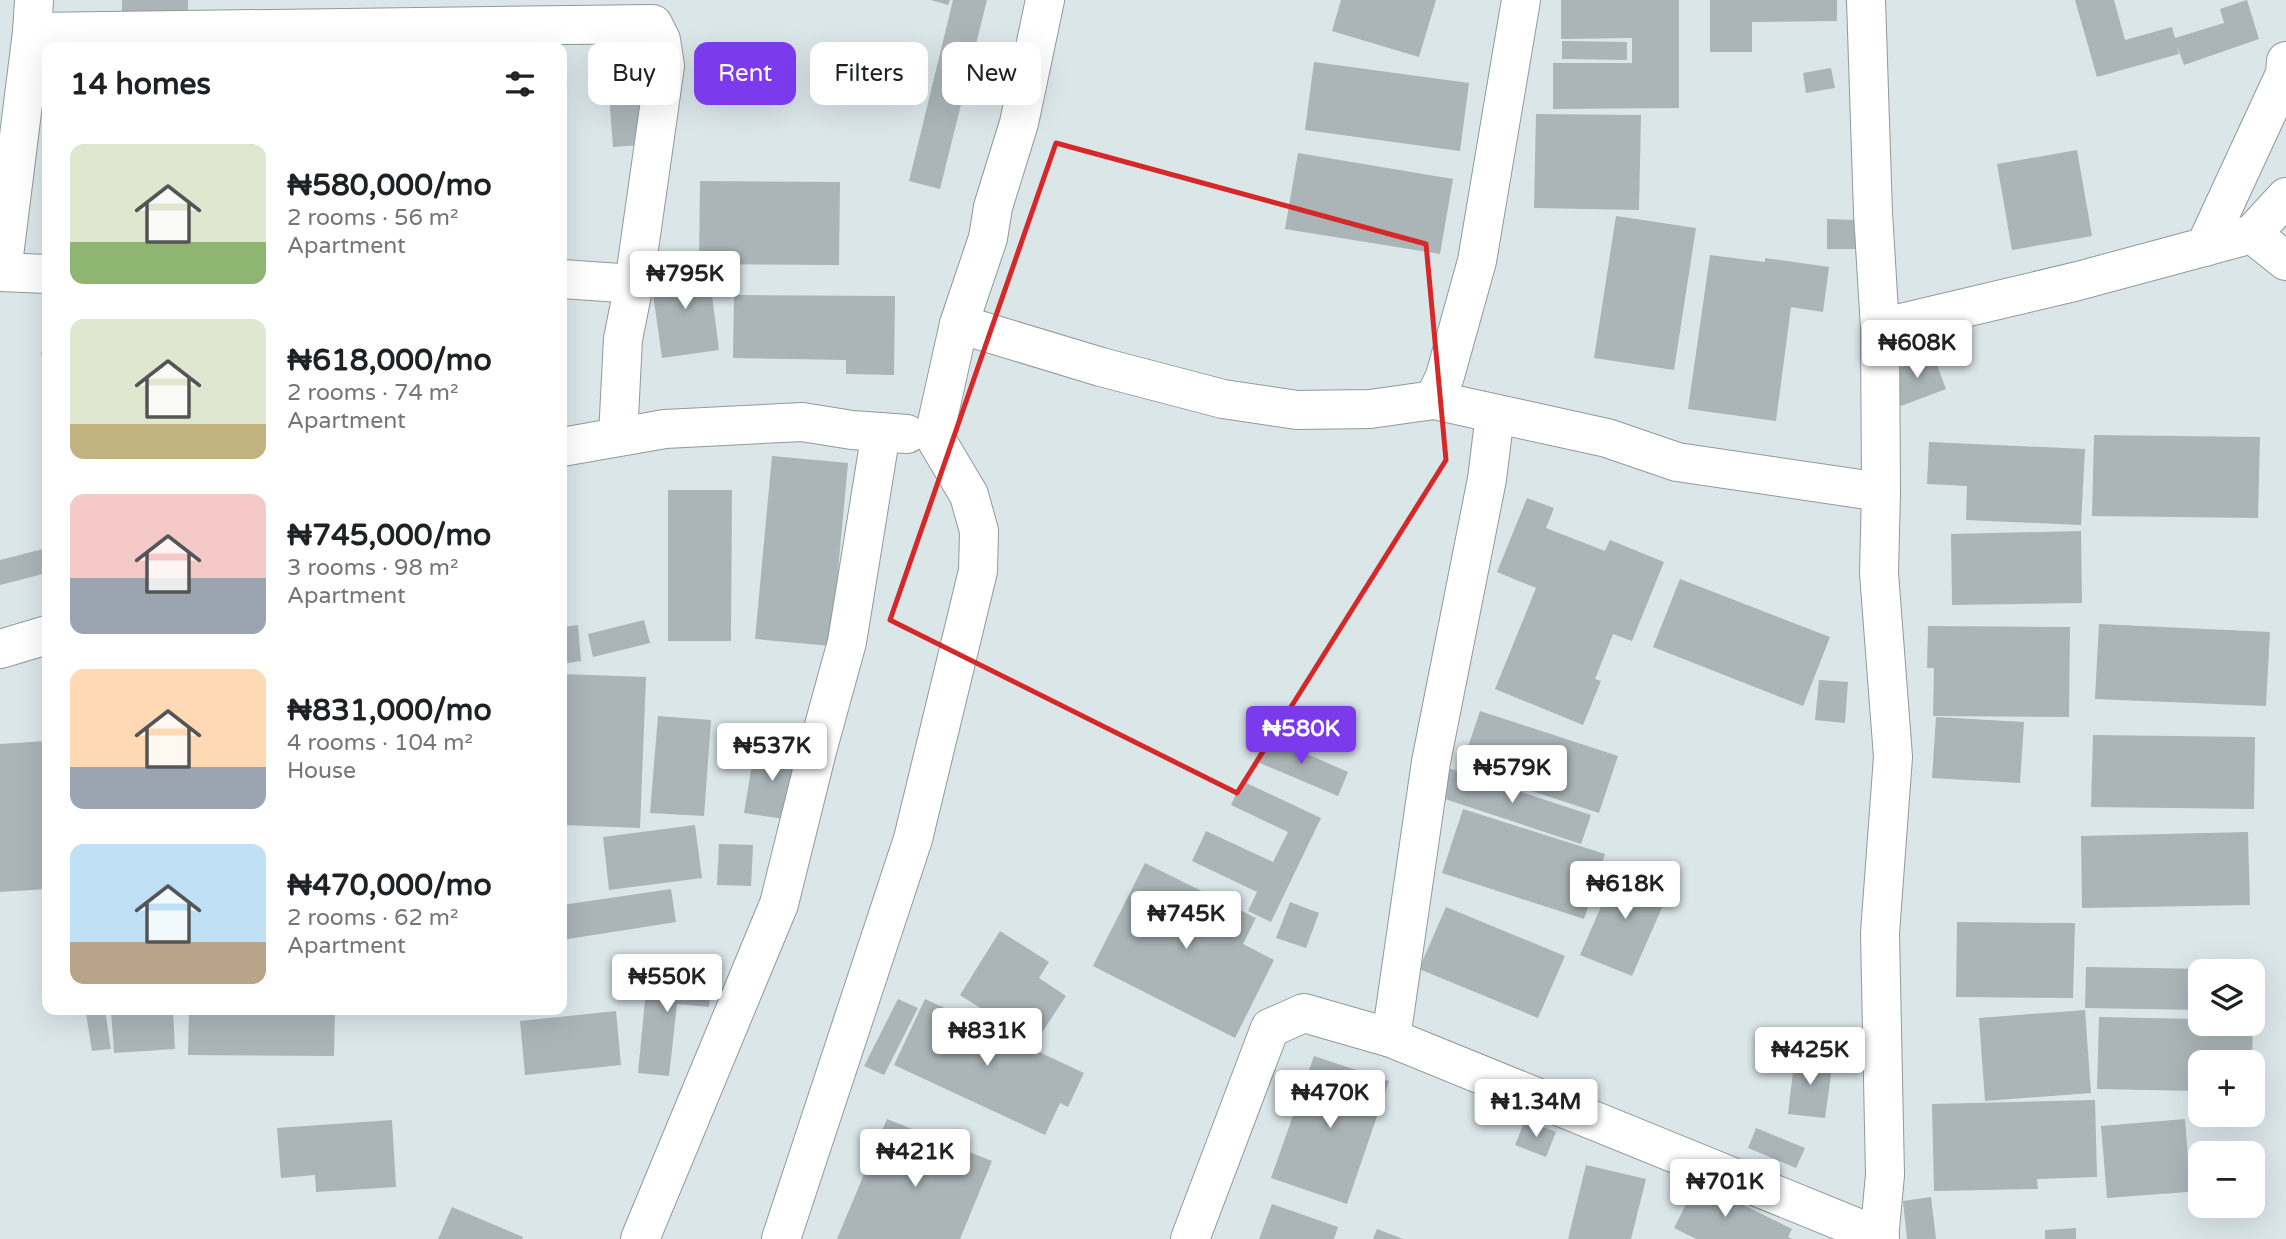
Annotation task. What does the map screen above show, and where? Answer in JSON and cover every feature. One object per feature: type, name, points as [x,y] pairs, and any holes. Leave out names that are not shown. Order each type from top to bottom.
[{"type":"street","points":[[782,1239],[912,839],[978,571],[979,531],[969,495],[933,436],[959,324],[988,238],[993,208],[1019,123],[1045,0]]},
{"type":"street","points":[[1434,400],[1445,376],[1477,261],[1521,0]]},
{"type":"street","points":[[1190,1239],[1270,1028],[1304,1013],[1391,1038],[1880,1238],[1885,1175],[1880,933],[1892,757],[1879,573],[1880,328],[1873,214],[1866,0]]},
{"type":"street","points":[[42,274],[1,272],[33,16],[653,24],[661,40],[665,66],[634,284],[623,339],[618,436]]},
{"type":"street","points":[[2205,247],[2286,70]]},
{"type":"street","points":[[1880,328],[2078,281],[2252,234],[2286,197]]},
{"type":"street","points":[[2252,234],[2286,261]]},
{"type":"street","points":[[567,279],[634,284]]},
{"type":"street","points":[[959,324],[1101,367],[1223,398],[1297,410],[1370,409],[1434,400],[1606,438],[1677,462],[1881,492]]},
{"type":"street","points":[[1391,1038],[1431,762],[1487,479],[1495,414]]},
{"type":"street","points":[[567,446],[665,429],[802,422],[852,430],[933,436]]},
{"type":"street","points":[[640,1239],[779,904],[817,751],[848,642],[881,432]]},
{"type":"street","points":[[0,649],[42,636]]},
{"type":"highlighted area","points":[[1056,143],[1426,244],[1446,460],[1237,793],[890,620]]},
{"type":"building","points":[[122,0],[188,0],[188,24],[122,25]]},
{"type":"building","points":[[931,0],[950,0],[948,5]]},
{"type":"building","points":[[953,0],[987,0],[977,42],[943,42]]},
{"type":"building","points":[[1341,0],[1436,0],[1419,57],[1332,31]]},
{"type":"building","points":[[1561,0],[1679,0],[1679,108],[1553,109],[1553,63],[1632,63],[1632,38],[1561,39]]},
{"type":"building","points":[[1710,0],[1837,0],[1837,21],[1752,22],[1752,52],[1710,52]]},
{"type":"building","points":[[2075,0],[2114,0],[2125,40],[2172,27],[2175,38],[2224,23],[2220,9],[2247,0],[2259,39],[2184,65],[2177,46],[2179,54],[2097,77]]},
{"type":"building","points":[[1562,41],[1627,42],[1627,60],[1562,59]]},
{"type":"building","points":[[942,45],[942,105],[961,105],[940,189],[909,181]]},
{"type":"building","points":[[1314,62],[1469,83],[1460,151],[1305,130]]},
{"type":"building","points":[[1831,68],[1835,88],[1806,93],[1803,73]]},
{"type":"building","points":[[610,105],[651,105],[654,144],[613,147]]},
{"type":"building","points":[[1536,114],[1641,115],[1639,210],[1534,208]]},
{"type":"building","points":[[2077,150],[2092,236],[2012,250],[1997,164]]},
{"type":"building","points":[[1298,153],[1453,179],[1440,254],[1285,229]]},
{"type":"building","points":[[700,181],[840,182],[839,265],[699,264]]},
{"type":"building","points":[[1616,216],[1696,228],[1674,370],[1594,358]]},
{"type":"building","points":[[1827,219],[1856,220],[1856,249],[1827,249]]},
{"type":"building","points":[[1710,255],[1765,262],[1765,258],[1829,267],[1823,312],[1791,307],[1776,421],[1688,409]]},
{"type":"building","points":[[708,264],[719,350],[662,358],[650,272]]},
{"type":"building","points":[[734,295],[895,296],[894,375],[846,374],[846,360],[733,358]]},
{"type":"building","points":[[1933,354],[1946,389],[1901,406],[1887,373]]},
{"type":"building","points":[[2094,435],[2260,437],[2258,518],[2092,516]]},
{"type":"building","points":[[1929,442],[2085,449],[2081,525],[1966,520],[1967,486],[1927,484]]},
{"type":"building","points":[[772,456],[848,463],[831,646],[755,639]]},
{"type":"building","points":[[668,490],[732,490],[731,641],[668,641]]},
{"type":"building","points":[[1527,498],[1554,508],[1546,528],[1605,551],[1610,540],[1664,562],[1632,641],[1613,634],[1595,679],[1601,681],[1583,725],[1495,689],[1536,588],[1497,572]]},
{"type":"building","points":[[2081,531],[2082,603],[1952,605],[1951,534]]},
{"type":"building","points":[[42,549],[42,574],[0,585],[0,560]]},
{"type":"building","points":[[1680,579],[1830,637],[1803,706],[1653,647]]},
{"type":"building","points":[[644,620],[650,643],[593,657],[588,634]]},
{"type":"building","points":[[2099,624],[2270,632],[2266,706],[2095,699]]},
{"type":"building","points":[[578,625],[581,661],[567,663],[567,626]]},
{"type":"building","points":[[1928,626],[2070,627],[2069,717],[1933,716],[1934,668],[1927,668]]},
{"type":"building","points":[[567,674],[646,677],[640,828],[567,825]]},
{"type":"building","points":[[1819,680],[1848,682],[1845,723],[1815,720]]},
{"type":"building","points":[[1480,711],[1618,756],[1599,813],[1461,768]]},
{"type":"building","points":[[658,716],[711,720],[704,816],[650,813]]},
{"type":"building","points":[[1936,717],[2024,722],[2020,783],[1932,778]]},
{"type":"building","points":[[2093,735],[2255,737],[2254,809],[2091,807]]},
{"type":"building","points":[[1266,736],[1348,772],[1338,796],[1255,761]]},
{"type":"building","points":[[42,741],[42,889],[0,892],[0,744]]},
{"type":"building","points":[[755,746],[801,754],[790,820],[744,813]]},
{"type":"building","points":[[1442,766],[1591,815],[1581,844],[1433,795]]},
{"type":"building","points":[[1242,781],[1321,818],[1271,922],[1248,911],[1257,892],[1192,861],[1206,831],[1273,862],[1288,832],[1231,805]]},
{"type":"building","points":[[1463,809],[1605,854],[1584,919],[1442,873]]},
{"type":"building","points":[[695,825],[702,878],[609,890],[603,837]]},
{"type":"building","points":[[2248,832],[2250,905],[2082,908],[2081,836]]},
{"type":"building","points":[[719,844],[753,845],[751,886],[717,885]]},
{"type":"building","points":[[1145,863],[1256,918],[1243,944],[1274,960],[1235,1038],[1093,966]]},
{"type":"building","points":[[1619,865],[1671,887],[1632,976],[1580,955]]},
{"type":"building","points":[[671,889],[676,922],[567,939],[567,904]]},
{"type":"building","points":[[1290,902],[1319,913],[1306,948],[1276,938]]},
{"type":"building","points":[[1446,907],[1565,956],[1538,1018],[1419,969]]},
{"type":"building","points":[[1957,922],[2075,923],[2073,998],[1956,997]]},
{"type":"building","points":[[1000,931],[1049,962],[1039,978],[1066,996],[1035,1043],[960,995]]},
{"type":"building","points":[[2086,967],[2188,969],[2188,1010],[2085,1008]]},
{"type":"building","points":[[648,969],[712,975],[709,1007],[677,1004],[669,1076],[638,1073]]},
{"type":"building","points":[[898,999],[918,1008],[884,1075],[864,1066]]},
{"type":"building","points":[[925,999],[1084,1073],[1068,1107],[1060,1103],[1045,1135],[894,1065]]},
{"type":"building","points":[[2085,1010],[2091,1093],[1985,1101],[1979,1018]]},
{"type":"building","points":[[616,1011],[621,1065],[525,1075],[520,1021]]},
{"type":"building","points":[[86,1015],[106,1015],[111,1049],[92,1051]]},
{"type":"building","points":[[111,1015],[173,1015],[175,1049],[114,1053]]},
{"type":"building","points":[[189,1015],[335,1015],[334,1056],[188,1055]]},
{"type":"building","points":[[2099,1017],[2188,1019],[2188,1036],[2253,1036],[2252,1050],[2188,1050],[2188,1091],[2097,1089]]},
{"type":"building","points":[[1795,1055],[1833,1060],[1825,1118],[1788,1114]]},
{"type":"building","points":[[1314,1056],[1389,1081],[1347,1204],[1271,1178]]},
{"type":"building","points":[[2095,1100],[2097,1177],[2037,1179],[2038,1189],[1934,1191],[1932,1104]]},
{"type":"building","points":[[887,1119],[992,1161],[960,1239],[837,1239]]},
{"type":"building","points":[[2185,1119],[2188,1192],[2107,1198],[2101,1126]]},
{"type":"building","points":[[392,1120],[396,1187],[316,1192],[315,1175],[281,1178],[277,1128]]},
{"type":"building","points":[[1525,1120],[1556,1132],[1546,1157],[1515,1145]]},
{"type":"building","points":[[1756,1128],[1805,1148],[1796,1168],[1748,1148]]},
{"type":"building","points":[[1586,1165],[1646,1179],[1631,1239],[1568,1239]]},
{"type":"building","points":[[1697,1182],[1792,1229],[1788,1237],[1792,1239],[1696,1239],[1674,1228]]},
{"type":"building","points":[[1931,1197],[1936,1239],[1907,1239],[1903,1201]]},
{"type":"building","points":[[1272,1204],[1338,1227],[1334,1239],[1259,1239]]},
{"type":"building","points":[[452,1207],[523,1237],[438,1239]]},
{"type":"building","points":[[2076,1228],[2076,1239],[2045,1239],[2045,1230]]},
{"type":"building","points":[[1377,1229],[1403,1239],[1373,1239]]}]
